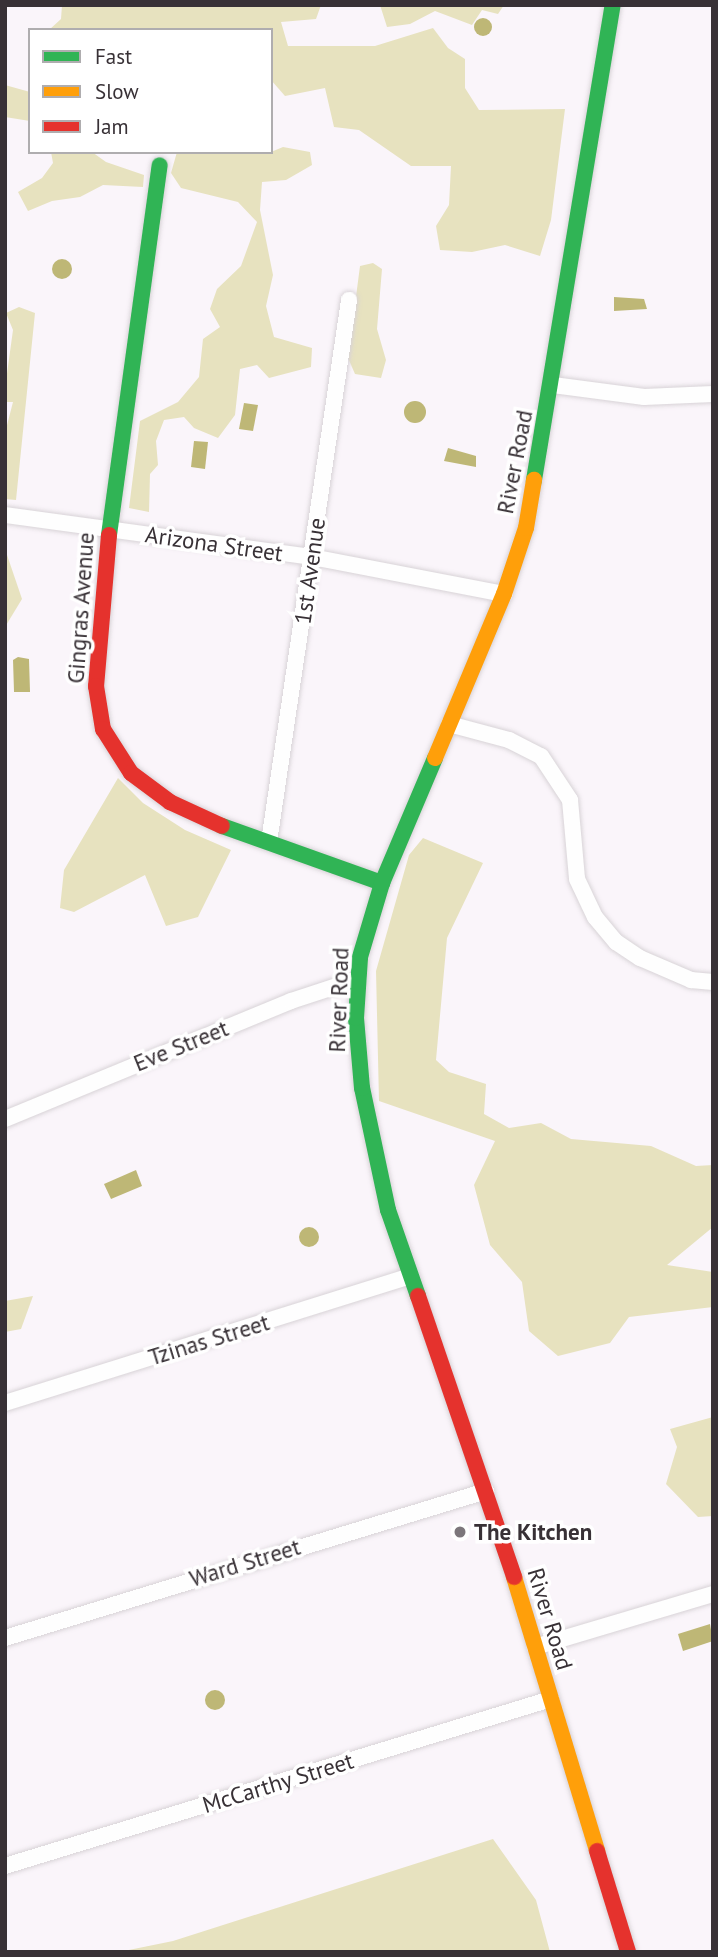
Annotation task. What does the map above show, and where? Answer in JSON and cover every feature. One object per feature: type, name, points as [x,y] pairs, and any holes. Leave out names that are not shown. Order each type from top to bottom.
[{"type":"street","name":"River Road","points":[[612,5],[535,490],[504,594],[382,883],[366,934],[358,979],[358,1052],[369,1129],[388,1210],[486,1491],[628,1952]]},
{"type":"street","name":"Gingras Avenue","points":[[160,164],[100,604],[96,686],[101,719],[114,750],[131,774],[170,802],[382,883]]},
{"type":"street","name":"1st Avenue","points":[[269,842],[349,300]]},
{"type":"street","points":[[553,385],[645,397],[713,394]]},
{"type":"street","name":"Arizona Street","points":[[5,514],[312,557],[504,594]]},
{"type":"street","points":[[449,724],[509,740],[541,756],[570,800],[577,879],[595,917],[616,942],[640,958],[705,981]]},
{"type":"street","name":"Eve Street","points":[[5,1119],[291,1001],[358,979]]},
{"type":"street","name":"Tzinas Street","points":[[5,1403],[411,1276]]},
{"type":"street","name":"Ward Street","points":[[5,1637],[486,1491]]},
{"type":"street","points":[[535,1647],[713,1594]]},
{"type":"street","name":"McCarthy Street","points":[[5,1866],[551,1699]]},
{"type":"shaded area","points":[[62,5],[321,5],[316,19],[281,22],[288,46],[375,46],[433,28],[448,48],[465,59],[465,88],[479,110],[565,109],[551,220],[540,256],[505,245],[472,252],[440,250],[436,226],[449,205],[451,166],[411,166],[359,130],[334,127],[325,88],[285,96],[273,82],[273,28],[51,28],[61,19]]},
{"type":"shaded area","points":[[380,5],[504,5],[498,14],[482,10],[472,25],[435,11],[410,24],[387,27]]},
{"type":"shaded area","points":[[483,18],[491,23],[492,27],[487,35],[483,36],[475,31],[474,27],[479,19]]},
{"type":"shaded area","points":[[5,85],[28,91],[28,121],[5,117]]},
{"type":"shaded area","points":[[283,147],[310,152],[312,165],[286,180],[262,182],[260,210],[273,275],[266,306],[274,337],[312,348],[311,367],[269,378],[257,365],[240,369],[235,415],[218,438],[194,428],[184,417],[164,420],[156,441],[158,465],[150,474],[149,512],[129,508],[140,421],[178,402],[199,377],[203,339],[220,327],[210,309],[217,289],[241,266],[257,222],[238,202],[181,188],[171,173],[176,154],[273,154],[273,151]]},
{"type":"shaded area","points":[[51,154],[95,154],[106,162],[144,175],[143,187],[103,185],[80,197],[52,201],[28,211],[18,192],[42,178],[53,163]]},
{"type":"shaded area","points":[[62,259],[69,262],[72,269],[69,276],[62,279],[55,276],[52,269],[55,262]]},
{"type":"shaded area","points":[[373,263],[382,269],[377,329],[386,360],[381,378],[355,374],[348,358],[360,266]]},
{"type":"shaded area","points":[[614,297],[644,299],[647,309],[614,311]]},
{"type":"shaded area","points":[[19,307],[35,313],[16,500],[5,499],[5,433],[13,402],[5,402],[13,330],[6,313]]},
{"type":"shaded area","points":[[415,401],[423,404],[426,412],[423,420],[415,423],[407,420],[404,412],[407,404]]},
{"type":"shaded area","points":[[244,403],[258,405],[253,431],[239,429]]},
{"type":"shaded area","points":[[194,441],[208,442],[205,469],[191,467]]},
{"type":"shaded area","points":[[448,448],[476,456],[476,467],[444,461]]},
{"type":"shaded area","points":[[5,549],[22,599],[5,627]]},
{"type":"shaded area","points":[[18,657],[29,659],[30,692],[14,692],[13,660]]},
{"type":"shaded area","points":[[118,778],[143,803],[185,830],[231,850],[198,917],[166,926],[145,875],[74,912],[60,908],[64,870]]},
{"type":"shaded area","points":[[423,838],[483,863],[447,938],[436,1060],[449,1072],[486,1084],[484,1114],[509,1128],[541,1123],[571,1139],[651,1146],[696,1166],[713,1165],[713,1227],[667,1265],[713,1272],[713,1307],[629,1317],[610,1343],[558,1356],[529,1331],[522,1282],[490,1245],[474,1185],[495,1141],[379,1101],[376,971],[409,855]]},
{"type":"shaded area","points":[[136,1170],[142,1186],[111,1199],[104,1184]]},
{"type":"shaded area","points":[[309,1227],[316,1230],[319,1237],[316,1244],[309,1247],[302,1244],[299,1237],[302,1230]]},
{"type":"shaded area","points":[[33,1296],[21,1329],[5,1332],[5,1301]]},
{"type":"shaded area","points":[[713,1417],[713,1516],[698,1517],[666,1484],[677,1447],[670,1429]]},
{"type":"shaded area","points":[[710,1624],[713,1641],[683,1651],[678,1634]]},
{"type":"shaded area","points":[[215,1690],[222,1693],[225,1700],[222,1707],[215,1710],[208,1707],[205,1700],[208,1693]]},
{"type":"shaded area","points":[[493,1839],[536,1900],[550,1952],[119,1952],[173,1941]]},
{"type":"traffic: fast","points":[[534,480],[613,5]]},
{"type":"traffic: fast","points":[[109,535],[160,165]]},
{"type":"traffic: fast","points":[[418,1296],[388,1210],[362,1088],[356,1018],[360,957],[382,883],[435,758]]},
{"type":"traffic: fast","points":[[222,826],[382,883]]},
{"type":"traffic: slow","points":[[435,758],[504,594],[526,528],[534,480]]},
{"type":"traffic: slow","points":[[514,1577],[597,1851]]},
{"type":"traffic: jam","points":[[109,535],[96,686],[103,729],[131,773],[170,802],[222,826]]},
{"type":"traffic: jam","points":[[418,1296],[514,1577]]},
{"type":"traffic: jam","points":[[597,1851],[628,1952]]},
{"type":"place","name":"The Kitchen","points":[[460,1532]]}]
